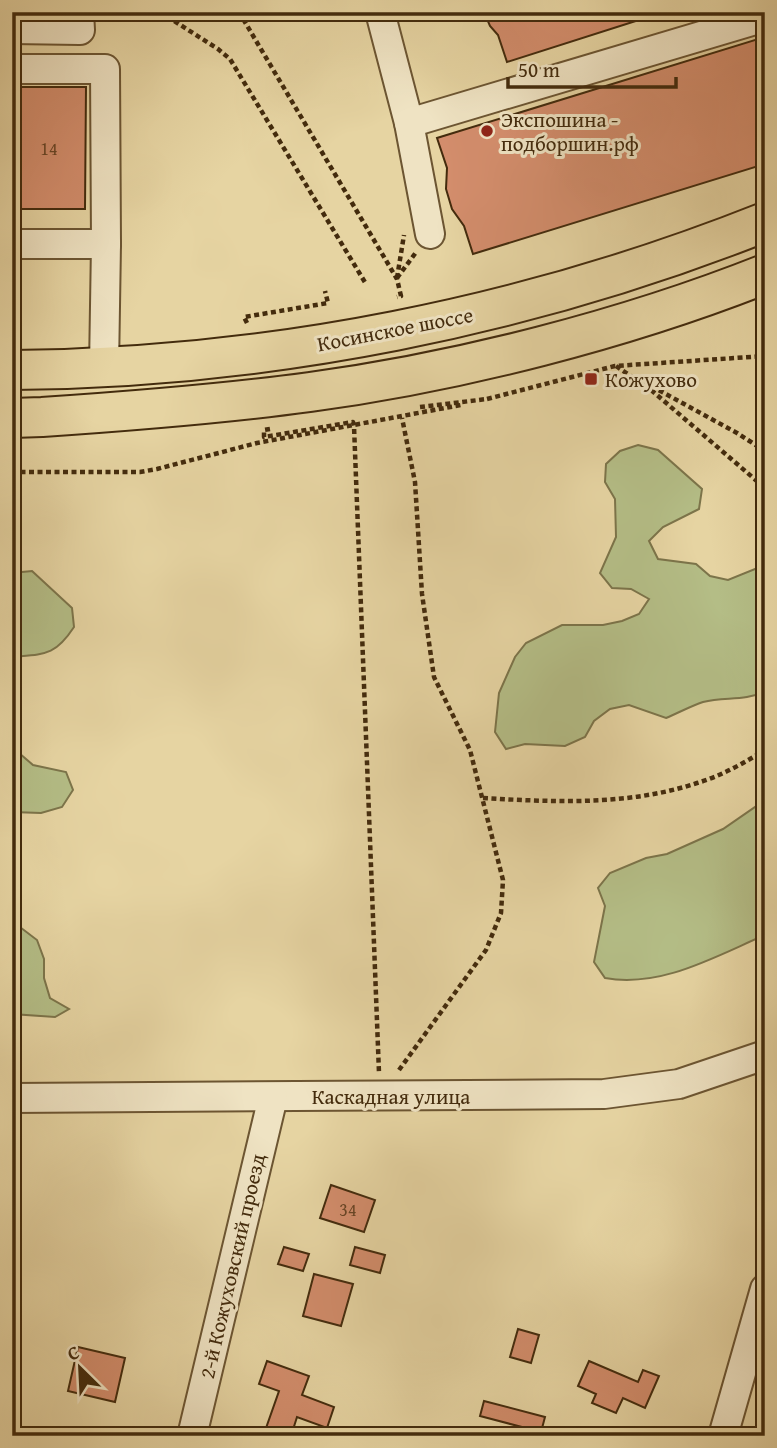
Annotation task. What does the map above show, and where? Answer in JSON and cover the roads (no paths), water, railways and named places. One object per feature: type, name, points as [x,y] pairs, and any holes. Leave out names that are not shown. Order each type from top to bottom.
[{"type":"highway","name":"Косинское шоссе","points":[[12,370],[104,368],[198,361],[291,349],[406,329],[570,288],[722,239],[765,222]]},
{"type":"highway","points":[[12,418],[228,402],[312,392],[394,378],[591,331],[765,274]]},
{"type":"street","points":[[12,29],[80,30],[79,12]]},
{"type":"street","points":[[380,12],[409,123],[430,234]]},
{"type":"street","points":[[409,123],[765,16]]},
{"type":"street","points":[[12,69],[105,69],[104,368]]},
{"type":"street","points":[[12,244],[106,244]]},
{"type":"street","name":"Каскадная улица","points":[[12,1098],[273,1097],[380,1087],[604,1094],[679,1084],[765,1055]]},
{"type":"street","name":"2-й Кожуховский проезд","points":[[192,1436],[273,1097]]},
{"type":"street","points":[[723,1436],[765,1289]]},
{"type":"place","name":"Экспошина - подборшин.рф","points":[[487,131]]},
{"type":"place","name":"Кожухово","points":[[591,379]]}]
